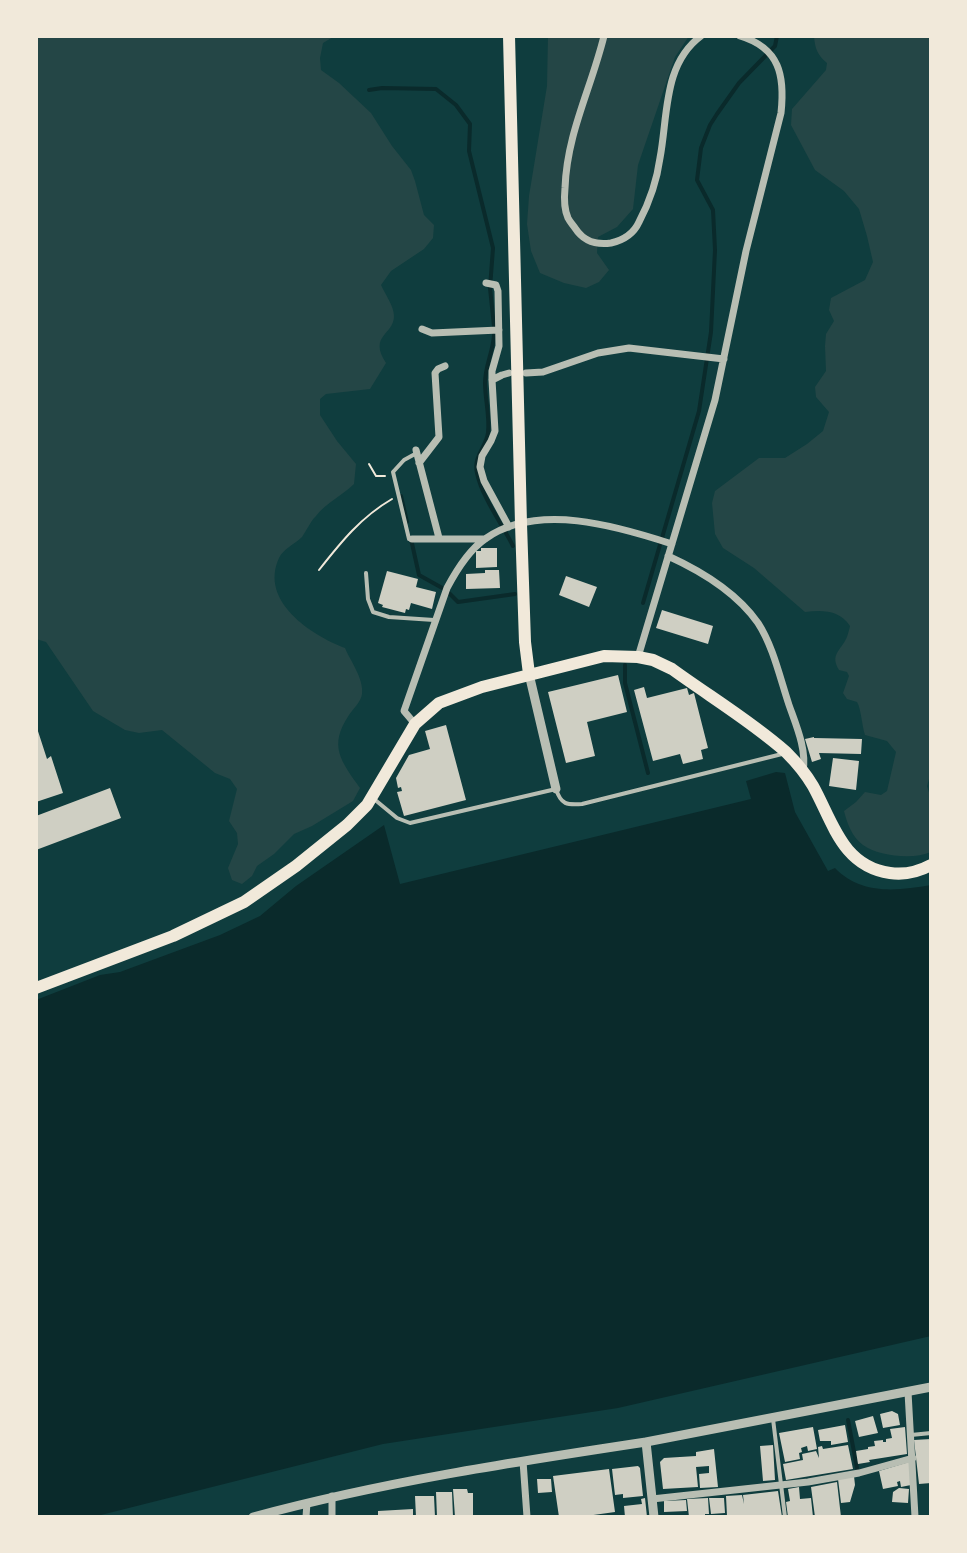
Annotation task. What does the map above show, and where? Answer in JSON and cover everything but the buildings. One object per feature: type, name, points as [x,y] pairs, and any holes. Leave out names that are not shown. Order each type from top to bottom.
[{"type":"highway","points":[[509,36],[511,527],[529,674]]},
{"type":"highway","points":[[36,988],[173,936],[244,902],[296,866],[347,825],[372,798],[415,724],[439,703],[458,694],[604,656],[638,657],[672,669],[786,753],[812,784],[843,843],[865,866],[899,875],[931,865]]},
{"type":"street","points":[[604,36],[571,136],[565,169],[564,200],[568,218],[578,233],[596,244],[626,238],[637,226],[660,162],[671,82],[678,62],[690,44],[701,36]]},
{"type":"street","points":[[638,657],[668,556],[665,542],[715,400],[746,251],[781,113],[782,81],[777,66],[757,42],[740,36]]},
{"type":"street","points":[[486,283],[496,285],[498,291],[499,346],[492,371],[495,431],[480,467],[484,481],[511,527]]},
{"type":"street","points":[[422,329],[432,333],[499,330]]},
{"type":"street","points":[[526,373],[543,372],[618,349],[636,348],[724,359]]},
{"type":"street","points":[[419,463],[439,437],[435,373],[445,366]]},
{"type":"street","points":[[492,380],[509,373]]},
{"type":"street","points":[[416,452],[439,538]]},
{"type":"street","points":[[415,724],[404,711],[447,588],[457,570],[485,539],[511,527],[555,519],[608,525],[665,542]]},
{"type":"street","points":[[410,539],[485,539]]},
{"type":"street","points":[[668,556],[689,565],[719,586],[758,624],[796,724],[805,760],[803,771]]},
{"type":"street","points":[[529,674],[556,789]]},
{"type":"street","points":[[253,1517],[332,1496],[773,1419],[931,1387]]},
{"type":"street","points":[[908,1392],[915,1517]]},
{"type":"street","points":[[646,1442],[654,1517]]},
{"type":"street","points":[[652,1499],[780,1487],[859,1473],[913,1458]]},
{"type":"street","points":[[523,1461],[527,1517]]},
{"type":"street","points":[[332,1496],[332,1517]]},
{"type":"street","points":[[306,1517],[307,1503]]},
{"type":"lane","points":[[410,539],[393,472],[416,452]]},
{"type":"lane","points":[[366,573],[368,599],[373,612],[389,617],[436,620]]},
{"type":"lane","points":[[372,798],[397,818],[410,823],[556,789],[563,802],[582,804],[786,753]]},
{"type":"lane","points":[[773,1419],[785,1517]]},
{"type":"lane","points":[[911,1435],[931,1433]]},
{"type":"path","points":[[369,464],[378,477],[393,472]]},
{"type":"path","points":[[319,570],[356,525],[375,508],[392,498],[399,498]]},
{"type":"shaded area","points":[[36,36],[350,36],[333,37],[323,43],[321,70],[371,113],[411,170],[424,215],[434,225],[433,238],[424,249],[391,271],[381,285],[394,316],[381,341],[381,354],[386,363],[370,389],[326,394],[320,399],[320,415],[356,464],[354,484],[320,511],[302,537],[283,552],[275,574],[276,588],[282,602],[304,625],[345,648],[359,677],[361,697],[343,726],[338,745],[347,770],[360,788],[353,801],[294,834],[257,866],[252,876],[242,884],[232,880],[228,868],[238,844],[237,833],[229,821],[237,789],[230,779],[215,773],[162,730],[139,733],[125,730],[93,711],[46,642],[36,639]]},
{"type":"shaded area","points":[[548,36],[689,36],[675,57],[638,165],[633,209],[617,227],[598,237],[597,253],[609,270],[599,282],[586,288],[540,273],[531,251],[527,224],[529,196],[547,86]]},
{"type":"shaded area","points":[[814,36],[931,36],[931,772],[927,786],[931,799],[931,852],[915,856],[869,849],[850,830],[845,816],[844,811],[865,792],[881,795],[887,791],[896,752],[887,741],[865,735],[857,702],[847,699],[843,693],[849,676],[847,672],[839,670],[836,657],[850,626],[830,612],[805,612],[754,568],[723,548],[715,534],[712,503],[715,491],[759,458],[785,458],[823,431],[829,412],[816,397],[815,387],[826,371],[826,334],[834,321],[829,310],[831,298],[865,280],[873,262],[859,209],[844,191],[815,170],[791,125],[792,109],[826,70],[827,63],[817,51]]},
{"type":"shaded area","points":[[776,772],[785,773],[795,812],[828,871],[835,868],[856,883],[880,889],[931,885],[931,1336],[618,1408],[383,1444],[93,1517],[36,1517],[36,1000],[220,935],[260,916],[296,886],[384,825],[400,884],[751,799],[746,781]]},
{"type":"waterway","points":[[643,603],[699,411],[711,332],[715,250],[713,210],[697,180],[701,148],[717,114],[739,83],[775,46],[777,36]]},
{"type":"waterway","points":[[369,90],[436,89],[456,105],[470,124],[469,151],[493,248],[490,288],[494,326]]},
{"type":"waterway","points":[[494,335],[485,377],[488,433],[476,467],[483,491],[513,546]]},
{"type":"waterway","points":[[401,496],[407,522]]},
{"type":"waterway","points":[[411,539],[419,575],[444,589]]},
{"type":"waterway","points":[[449,593],[458,602],[515,594]]},
{"type":"waterway","points":[[625,665],[625,683],[648,773]]},
{"type":"waterway","points":[[848,1420],[857,1468]]}]
